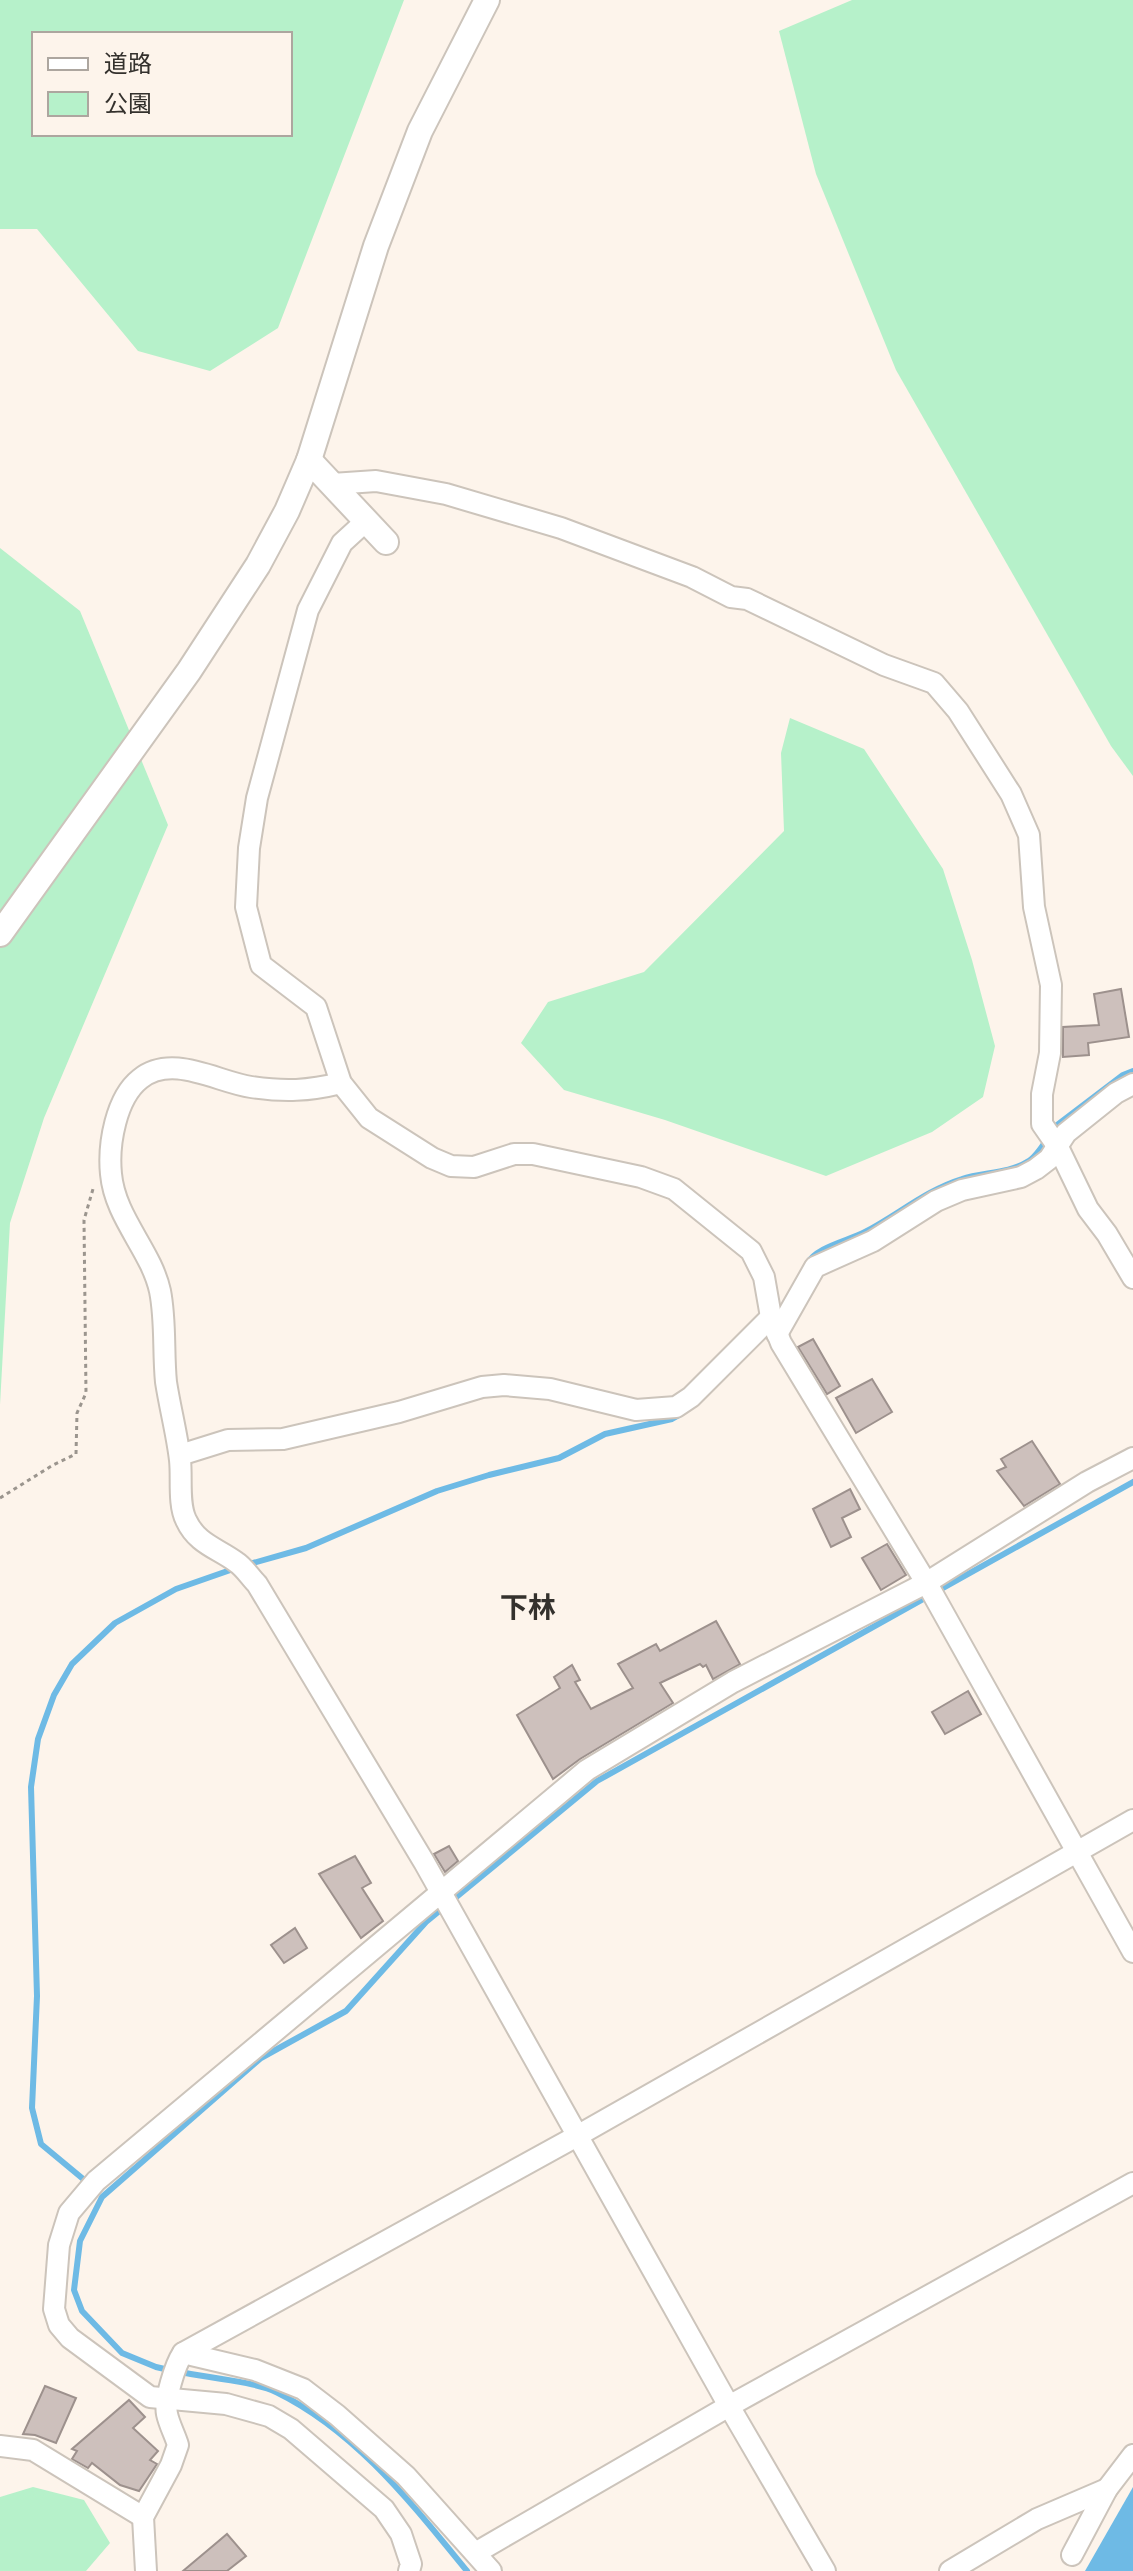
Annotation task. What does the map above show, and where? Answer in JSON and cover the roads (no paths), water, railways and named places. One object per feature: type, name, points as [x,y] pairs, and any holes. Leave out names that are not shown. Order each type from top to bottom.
[{"type":"street","points":[[0,934],[224,620],[272,538],[309,460],[376,246],[414,146],[487,0]]},
{"type":"street","points":[[309,460],[386,542]]},
{"type":"street","points":[[332,484],[376,481],[446,494],[561,528],[692,577],[731,597],[747,599],[884,665],[934,683],[958,711],[1011,794],[1029,835],[1034,907],[1051,985],[1050,1053],[1042,1094],[1052,1139],[1088,1209],[1133,1278]]},
{"type":"street","points":[[366,521],[342,543],[308,610],[257,798],[249,848],[246,907],[261,965],[316,1007],[341,1083],[369,1118],[432,1158],[451,1166],[474,1167],[514,1154],[533,1154],[641,1177],[674,1189],[751,1251],[764,1277],[774,1326],[931,1591],[1133,1952]]},
{"type":"street","points":[[341,1083],[305,1091],[249,1087],[193,1071],[167,1068],[142,1076],[125,1094],[115,1120],[111,1174],[128,1226],[159,1287],[164,1311],[166,1381],[180,1455],[184,1516],[191,1530],[205,1545],[241,1567],[257,1584],[446,1900],[729,2406],[825,2571]]},
{"type":"street","points":[[1052,1139],[1066,1133],[1116,1093],[1133,1084]]},
{"type":"street","points":[[180,1455],[228,1440],[283,1439],[399,1412],[482,1387],[504,1385],[550,1389],[636,1410],[676,1407],[774,1326],[815,1267],[873,1241],[936,1201],[962,1190],[1021,1177],[1049,1159],[1052,1139]]},
{"type":"street","points":[[409,2571],[411,2564],[401,2534],[384,2509],[291,2429],[269,2416],[226,2404],[170,2392],[150,2397],[70,2338],[59,2325],[54,2309],[59,2245],[69,2213],[90,2186],[446,1900],[587,1770],[733,1682],[931,1591],[1087,1482],[1133,1458]]},
{"type":"street","points":[[146,2571],[143,2517],[171,2465],[178,2445],[166,2413],[180,2357],[1133,1820]]},
{"type":"street","points":[[477,2552],[729,2406],[1133,2183]]},
{"type":"street","points":[[180,2357],[255,2370],[303,2389],[406,2476],[491,2571]]},
{"type":"street","points":[[0,2446],[33,2450],[143,2517]]},
{"type":"street","points":[[1072,2555],[1107,2489],[1133,2455]]},
{"type":"street","points":[[950,2571],[1037,2519],[1107,2489]]},
{"type":"water","points":[[1133,2487],[1133,2571],[1085,2571]]},
{"type":"waterway","points":[[1052,1129],[1123,1075],[1133,1071]]},
{"type":"waterway","points":[[807,1264],[817,1253],[865,1232],[949,1184],[1020,1166],[1033,1158],[1047,1139]]},
{"type":"waterway","points":[[88,2183],[41,2144],[32,2108],[37,1996],[31,1787],[38,1739],[54,1695],[72,1664],[115,1623],[176,1589],[306,1548],[437,1491],[559,1458],[605,1434],[672,1419],[681,1414]]},
{"type":"waterway","points":[[169,2370],[122,2353],[82,2311],[74,2290],[80,2241],[102,2197],[261,2058],[346,2011],[426,1922],[597,1781],[1133,1482]]},
{"type":"waterway","points":[[180,2372],[267,2388],[305,2408],[332,2427],[381,2471],[467,2571]]},
{"type":"district","name":"下林","points":[[528,1608]]}]
